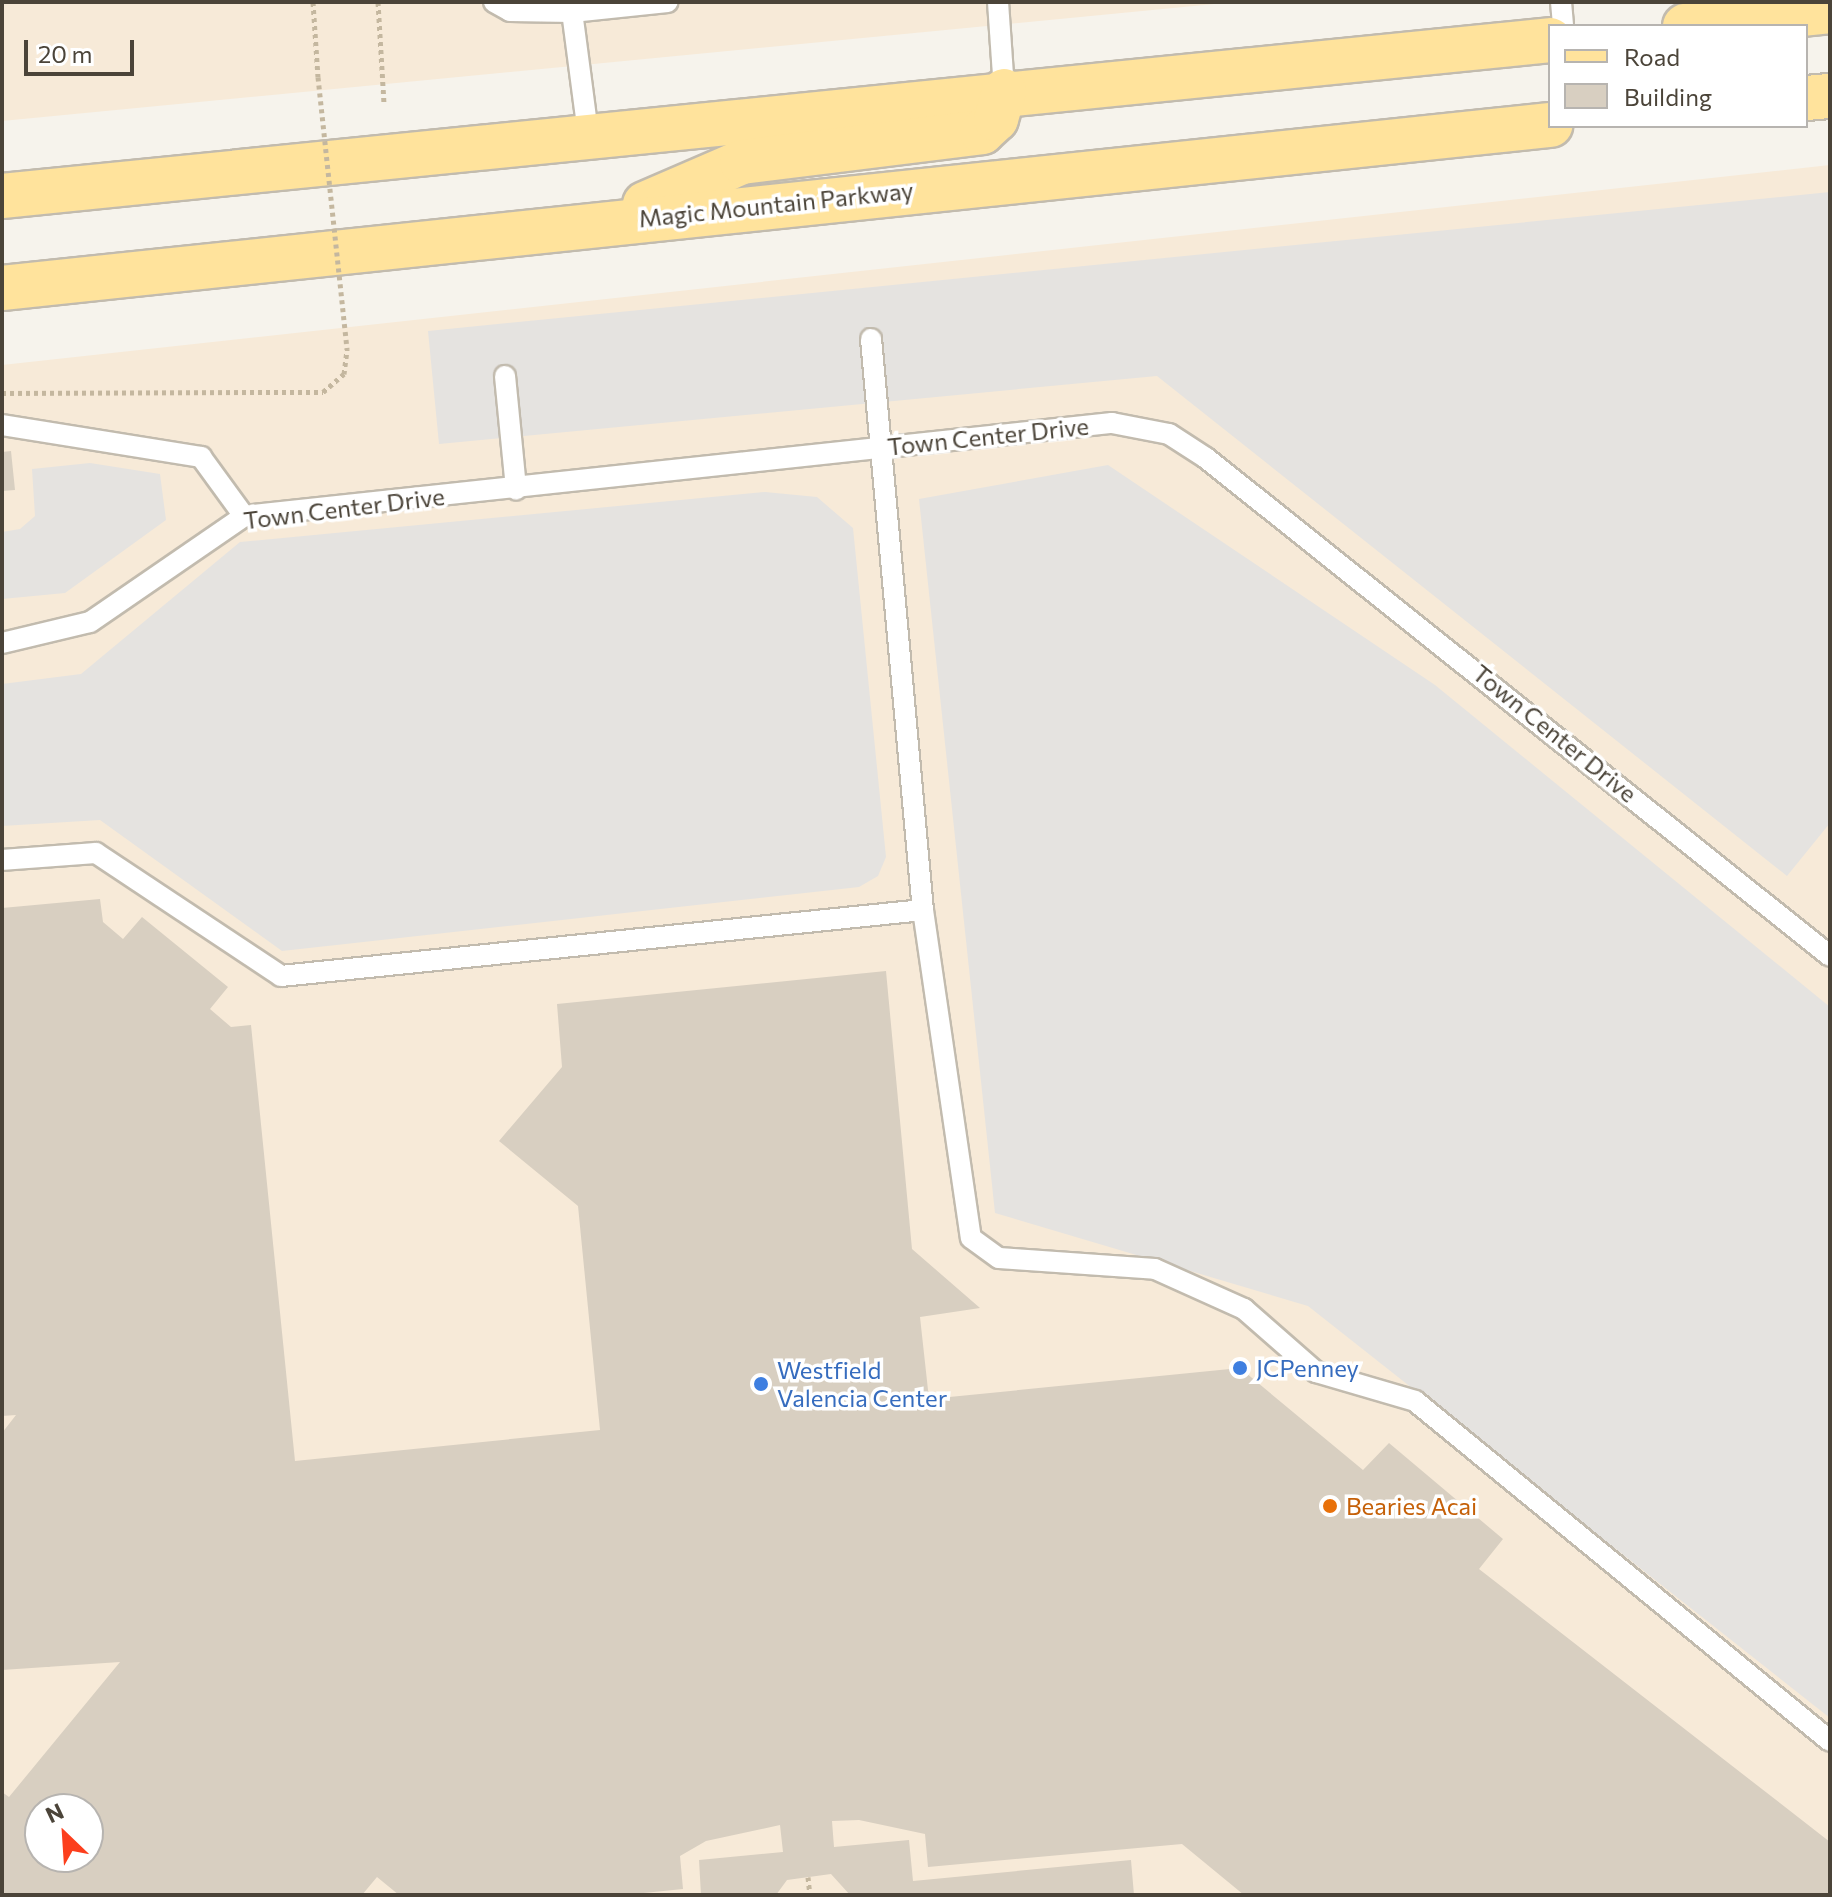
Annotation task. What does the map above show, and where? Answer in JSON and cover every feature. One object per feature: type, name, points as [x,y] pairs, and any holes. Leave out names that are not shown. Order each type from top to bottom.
[{"type":"main road","points":[[1704,24],[1830,11]]},
{"type":"main road","points":[[2,196],[1004,91],[1548,40]]},
{"type":"main road","points":[[602,222],[742,162],[982,132],[996,119],[1004,91]]},
{"type":"main road","points":[[1808,98],[1830,96]]},
{"type":"main road","name":"Magic Mountain Parkway","points":[[2,288],[602,222],[1548,125]]},
{"type":"lane","points":[[494,2],[510,11],[572,12],[667,2]]},
{"type":"lane","points":[[998,2],[1004,91]]},
{"type":"lane","points":[[1561,2],[1563,24]]},
{"type":"lane","points":[[572,12],[588,133]]},
{"type":"lane","points":[[871,339],[923,910],[971,1238],[999,1258],[1155,1269],[1244,1309],[1316,1372],[1415,1401],[1830,1741]]},
{"type":"lane","points":[[505,376],[516,489]]},
{"type":"lane","name":"Town Center Drive","points":[[2,643],[90,622],[244,516],[1112,423],[1169,434],[1830,956]]},
{"type":"lane","points":[[2,425],[201,457],[244,516]]},
{"type":"lane","points":[[2,860],[96,853],[281,976],[923,910]]},
{"type":"path","points":[[2,393],[323,392],[344,374],[347,349],[313,2]]},
{"type":"path","points":[[378,2],[384,102]]},
{"type":"path","points":[[808,1877],[810,1895]]},
{"type":"shaded area","points":[[2,2],[1235,2],[2,121]]},
{"type":"shaded area","points":[[1830,165],[1830,1895],[2,1895],[2,365]]},
{"type":"shaded area","points":[[1830,192],[1830,823],[1787,876],[1157,376],[439,444],[428,331]]},
{"type":"shaded area","points":[[90,463],[160,474],[166,520],[65,593],[2,599],[2,532],[20,529],[35,516],[32,469]]},
{"type":"shaded area","points":[[1108,465],[1435,685],[1830,1007],[1830,1718],[1308,1306],[995,1213],[919,499]]},
{"type":"shaded area","points":[[765,492],[817,497],[853,528],[886,857],[878,876],[859,887],[282,951],[100,820],[2,826],[2,684],[81,674],[240,542]]},
{"type":"building","points":[[11,451],[15,490],[2,491],[2,452]]},
{"type":"building","name":"Westfield Valencia Center","points":[[100,899],[103,922],[123,939],[142,917],[228,987],[210,1009],[231,1027],[251,1025],[295,1461],[600,1430],[578,1206],[499,1141],[562,1067],[557,1004],[886,971],[912,1249],[980,1308],[920,1317],[929,1399],[1240,1368],[1363,1470],[1389,1443],[1503,1539],[1479,1569],[1830,1842],[1830,1895],[1244,1895],[1182,1844],[928,1867],[925,1834],[859,1820],[832,1821],[834,1847],[909,1840],[913,1881],[1131,1860],[1134,1895],[850,1895],[831,1874],[787,1880],[776,1895],[701,1895],[699,1860],[783,1852],[780,1825],[706,1841],[680,1856],[683,1889],[624,1895],[399,1895],[377,1877],[362,1895],[2,1895],[2,1792],[9,1797],[120,1662],[2,1670],[2,1433],[16,1415],[2,1416],[2,908]]},
{"type":"place","name":"JCPenney","points":[[1240,1368]]},
{"type":"place","name":"Westfield Valencia Center","points":[[761,1384]]},
{"type":"place","name":"Bearies Acai","points":[[1330,1506]]}]
